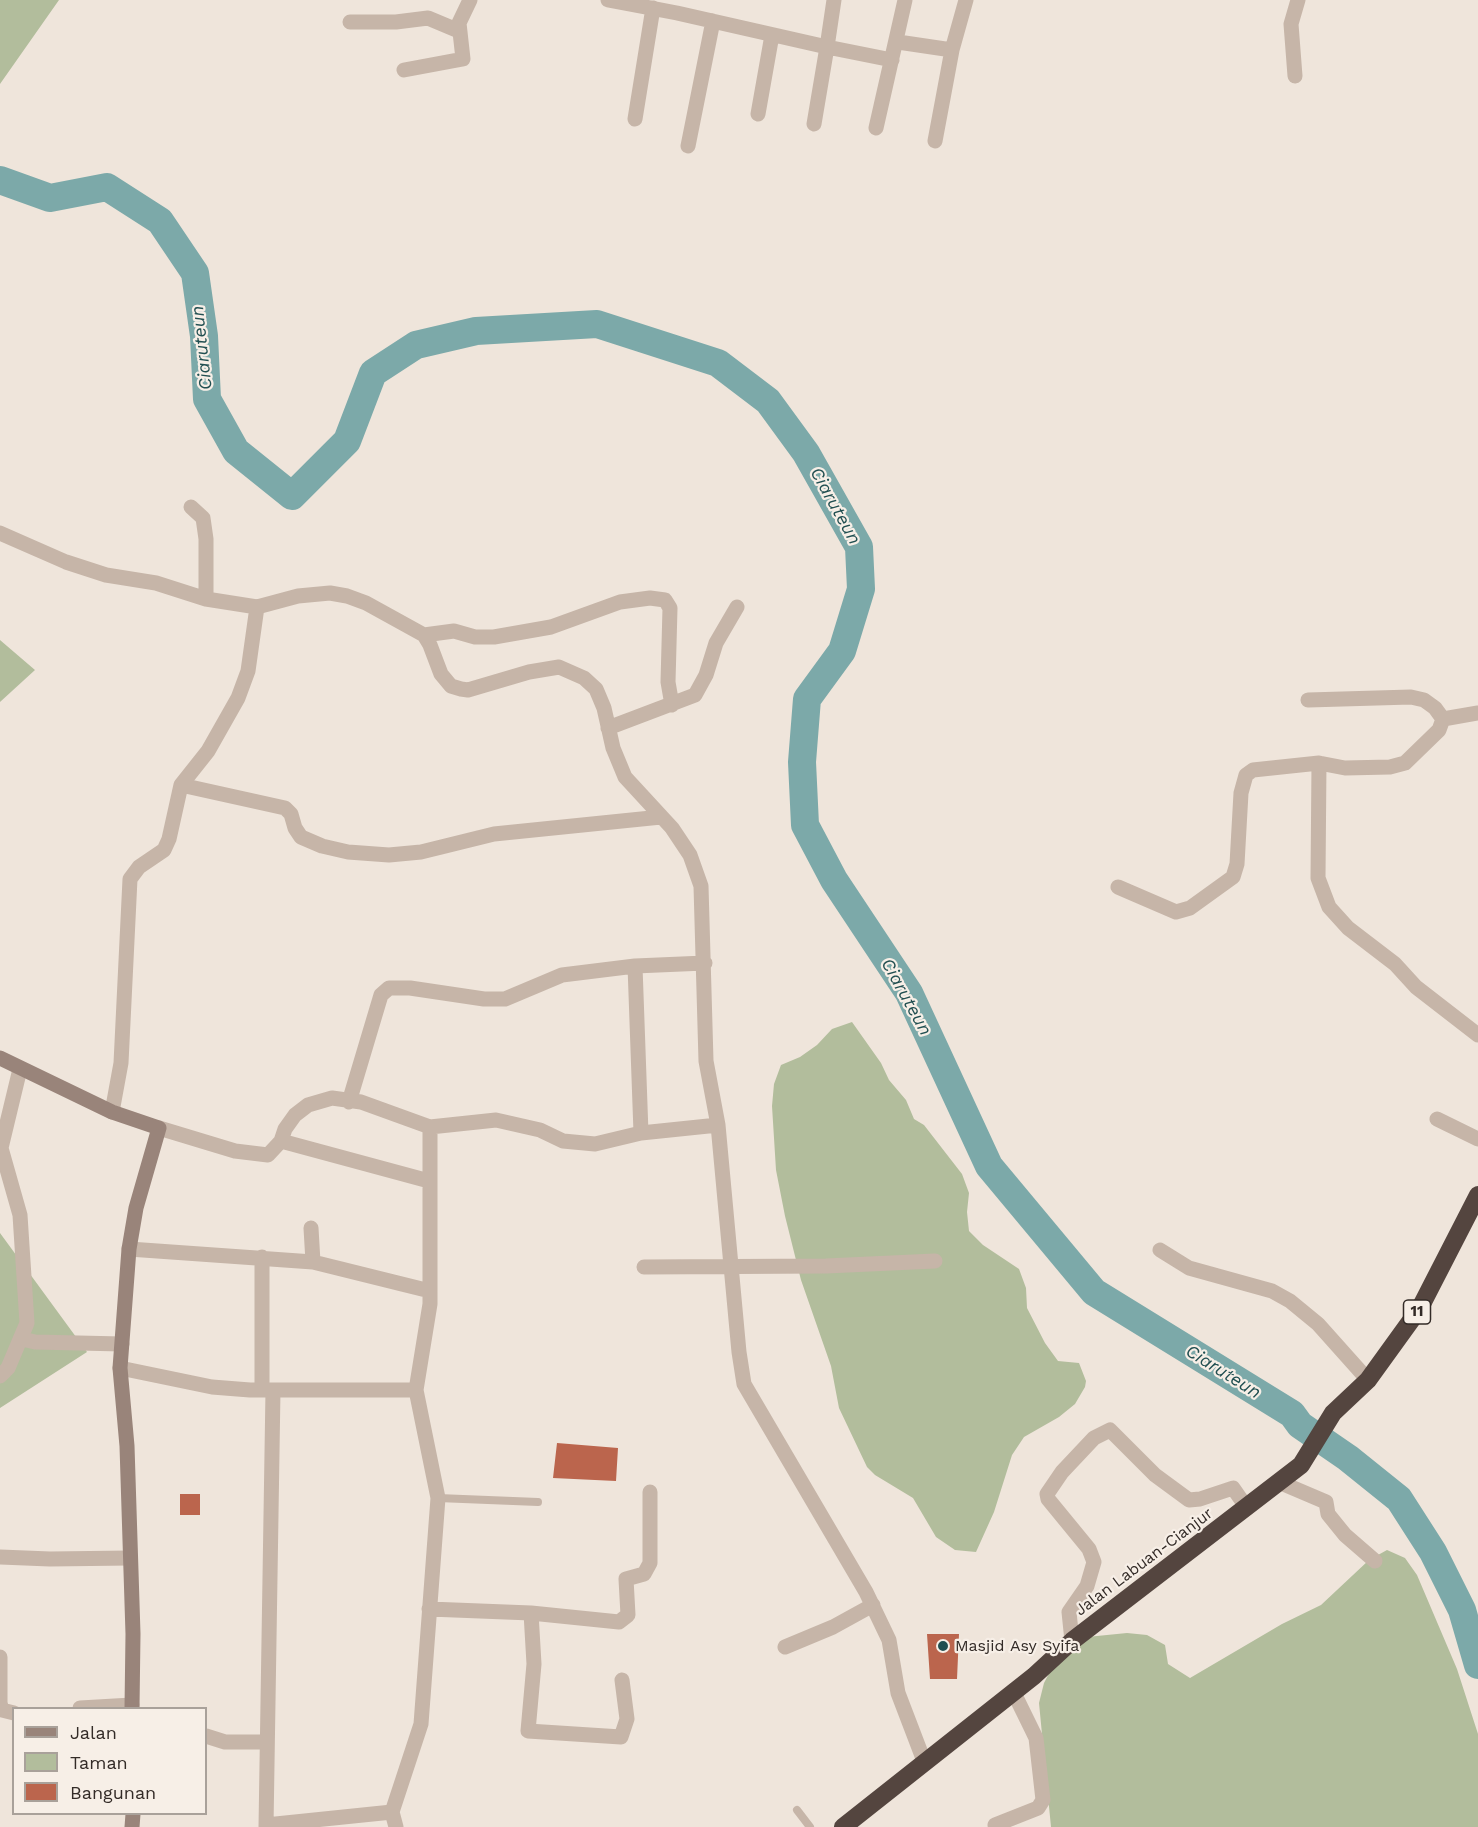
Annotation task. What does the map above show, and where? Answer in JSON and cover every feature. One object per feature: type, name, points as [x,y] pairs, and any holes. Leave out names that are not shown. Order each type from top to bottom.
[{"type":"highway","name":"11","points":[[1368,1380],[1420,1308],[1478,1195]]},
{"type":"highway","name":"Jalan Labuan-Cianjur","points":[[843,1827],[1034,1676],[1072,1641],[1301,1465],[1333,1413],[1368,1380]]},
{"type":"street","points":[[404,70],[463,59],[459,31],[470,0]]},
{"type":"street","points":[[608,0],[653,8],[678,6],[713,21],[892,60]]},
{"type":"street","points":[[814,124],[834,0]]},
{"type":"street","points":[[876,128],[898,42],[905,0]]},
{"type":"street","points":[[935,141],[952,51],[966,0]]},
{"type":"street","points":[[1295,76],[1291,24],[1298,0]]},
{"type":"street","points":[[635,119],[653,8]]},
{"type":"street","points":[[350,22],[396,22],[428,18],[459,31]]},
{"type":"street","points":[[688,146],[713,21]]},
{"type":"street","points":[[758,114],[772,35]]},
{"type":"street","points":[[898,42],[952,51]]},
{"type":"street","points":[[191,507],[203,518],[206,539],[206,599]]},
{"type":"street","points":[[0,533],[8,539],[96,572],[156,583],[206,599],[257,608],[298,596],[330,593],[366,603],[424,635],[454,631],[475,637],[494,638],[551,627],[620,602],[650,598],[666,600],[670,608],[668,682],[672,705]]},
{"type":"street","points":[[112,1112],[121,1063],[130,879],[138,867],[164,850],[170,839],[181,785],[208,751],[238,698],[248,670],[257,608]]},
{"type":"street","points":[[608,728],[695,695],[706,675],[716,643],[737,608]]},
{"type":"street","points":[[424,635],[441,674],[451,686],[468,690],[559,667],[573,671],[596,689],[625,777],[672,828],[690,855],[701,886],[706,1060],[718,1125],[744,1384],[873,1605],[889,1640],[898,1693],[924,1761]]},
{"type":"street","points":[[1308,700],[1412,698],[1430,704],[1443,720]]},
{"type":"street","points":[[1443,720],[1478,713]]},
{"type":"street","points":[[1118,886],[1176,912],[1190,908],[1233,877],[1237,864],[1241,793],[1246,776],[1253,770],[1318,763],[1344,768],[1390,767],[1405,763],[1439,730],[1443,720]]},
{"type":"street","points":[[1318,763],[1318,878],[1329,907],[1348,928],[1395,964],[1416,987],[1478,1035]]},
{"type":"street","points":[[181,785],[285,808],[291,814],[295,828],[301,837],[322,846],[389,855],[421,852],[494,834],[661,817]]},
{"type":"street","points":[[350,1102],[381,995],[389,988],[410,988],[484,999],[505,999],[562,975],[635,966],[705,963]]},
{"type":"street","points":[[635,966],[641,1133]]},
{"type":"street","points":[[0,1058],[112,1112],[235,1151],[261,1155],[275,1151],[285,1129],[295,1115],[308,1105],[332,1098],[381,1109],[430,1127],[496,1120],[540,1130],[563,1141],[595,1144],[641,1133],[718,1125]]},
{"type":"street","points":[[0,1376],[8,1368],[27,1323],[20,1215],[1,1148],[20,1069]]},
{"type":"street","points":[[1437,1119],[1478,1139]]},
{"type":"street","points":[[396,1827],[392,1812],[421,1724],[438,1498],[416,1390],[430,1291],[430,1127]]},
{"type":"street","points":[[132,1707],[128,1446],[120,1368],[129,1249],[136,1208],[159,1128]]},
{"type":"street","points":[[281,1142],[429,1181]]},
{"type":"street","points":[[311,1228],[313,1262]]},
{"type":"street","points":[[129,1249],[313,1262],[430,1291]]},
{"type":"street","points":[[1160,1250],[1198,1272],[1272,1291],[1290,1301],[1318,1324],[1368,1380]]},
{"type":"street","points":[[262,1257],[267,1390],[266,1826],[392,1812]]},
{"type":"street","points":[[644,1267],[731,1268],[935,1262]]},
{"type":"street","points":[[22,1339],[35,1342],[122,1344]]},
{"type":"street","points":[[120,1368],[212,1387],[267,1390],[416,1390]]},
{"type":"street","points":[[1072,1641],[1068,1612],[1086,1586],[1094,1562],[1089,1549],[1048,1499],[1047,1494],[1062,1472],[1094,1438],[1110,1430],[1155,1475],[1189,1500],[1233,1488],[1247,1508]]},
{"type":"street","points":[[1279,1482],[1326,1502],[1328,1514],[1346,1535],[1375,1561]]},
{"type":"street","points":[[429,1609],[531,1612],[619,1622],[628,1615],[626,1579],[644,1574],[650,1563],[650,1492]]},
{"type":"street","points":[[0,1557],[130,1558]]},
{"type":"street","points":[[785,1647],[833,1627],[873,1605]]},
{"type":"street","points":[[531,1612],[534,1664],[528,1731],[621,1737],[627,1719],[622,1680]]},
{"type":"street","points":[[0,1657],[0,1703],[2,1710],[12,1712]]},
{"type":"street","points":[[995,1825],[1038,1808],[1042,1800],[1036,1738],[1013,1691]]},
{"type":"street","points":[[207,1736],[225,1742],[265,1743]]},
{"type":"lane","points":[[438,1498],[538,1502]]},
{"type":"lane","points":[[797,1810],[810,1827]]},
{"type":"green space","points":[[0,0],[59,0],[0,84]]},
{"type":"green space","points":[[0,640],[35,670],[0,702]]},
{"type":"green space","points":[[852,1022],[881,1063],[889,1080],[906,1100],[914,1119],[924,1125],[962,1174],[969,1193],[967,1212],[969,1231],[983,1245],[1019,1269],[1026,1288],[1027,1308],[1045,1343],[1058,1361],[1079,1363],[1086,1381],[1075,1404],[1059,1417],[1024,1437],[1012,1455],[994,1512],[976,1552],[955,1550],[936,1537],[913,1498],[875,1475],[867,1467],[839,1408],[831,1366],[801,1280],[785,1216],[776,1170],[772,1106],[774,1084],[781,1065],[800,1057],[817,1045],[832,1029]]},
{"type":"green space","points":[[0,1233],[87,1352],[0,1408]]},
{"type":"green space","points":[[1387,1550],[1405,1558],[1417,1575],[1457,1669],[1478,1734],[1478,1827],[1051,1827],[1039,1703],[1044,1683],[1054,1664],[1087,1637],[1127,1633],[1147,1635],[1165,1645],[1168,1664],[1190,1678],[1282,1624],[1321,1605],[1369,1560]]},
{"type":"building","points":[[557,1443],[618,1448],[616,1481],[553,1478]]},
{"type":"building","points":[[180,1494],[200,1494],[200,1515],[180,1515]]},
{"type":"building","name":"Masjid Asy Syifa","points":[[927,1634],[959,1634],[957,1679],[930,1679]]},
{"type":"waterway","name":"Ciaruteun","points":[[0,180],[50,198],[107,187],[160,221],[195,273],[204,336],[207,399],[236,451],[292,496],[347,441],[373,373],[416,345],[476,331],[597,324],[718,363],[768,401],[806,453],[859,547],[861,589],[842,651],[807,699],[802,762],[805,825],[834,880],[909,993],[989,1166],[1094,1292],[1292,1414],[1300,1425],[1348,1458],[1399,1499],[1433,1552],[1462,1610],[1478,1665]]},
{"type":"place","name":"Masjid Asy Syifa","points":[[943,1646]]}]
